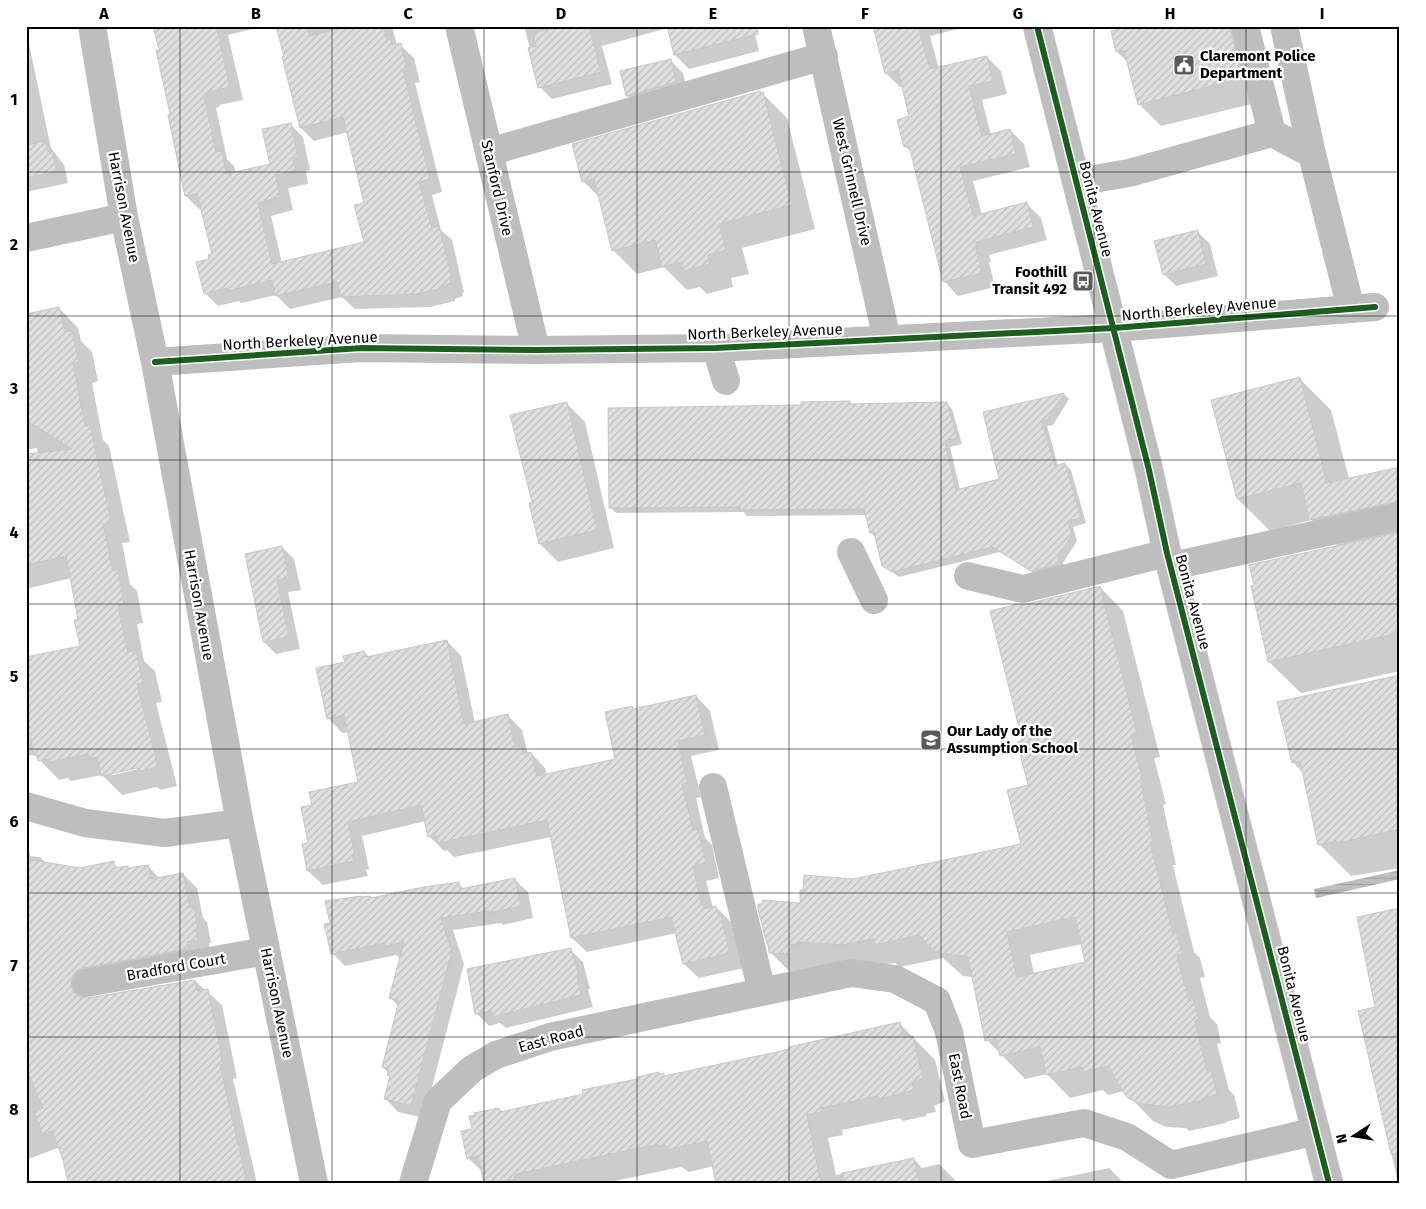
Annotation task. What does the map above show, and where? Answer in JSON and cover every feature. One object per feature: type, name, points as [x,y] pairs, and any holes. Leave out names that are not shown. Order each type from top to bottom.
[{"type":"street","name":"Harrison Avenue","points":[[92,26],[124,216],[155,362],[240,823],[314,1183]]},
{"type":"street","name":"Stanford Drive","points":[[459,26],[536,350]]},
{"type":"street","name":"West Grinnell Drive","points":[[816,26],[887,339]]},
{"type":"street","name":"Bonita Avenue","points":[[1037,26],[1329,1183]]},
{"type":"street","points":[[1245,26],[1272,133]]},
{"type":"street","points":[[1284,26],[1312,154]]},
{"type":"street","points":[[489,152],[824,56]]},
{"type":"street","points":[[1076,182],[1129,173],[1272,133],[1312,154]]},
{"type":"street","name":"North Berkeley Avenue","points":[[155,362],[361,348],[536,350],[716,348],[1114,328],[1363,308],[1312,154]]},
{"type":"street","points":[[26,238],[124,216]]},
{"type":"street","points":[[716,348],[726,382]]},
{"type":"street","points":[[968,576],[1023,590],[1170,559],[1400,516]]},
{"type":"street","points":[[851,552],[874,600]]},
{"type":"street","points":[[713,787],[762,992]]},
{"type":"street","points":[[26,806],[85,823],[165,833],[240,823]]},
{"type":"street","name":"Bradford Court","points":[[86,983],[266,951]]},
{"type":"street","name":"East Road","points":[[413,1183],[438,1101],[472,1069],[496,1055],[550,1037],[851,973],[895,979],[937,1001],[949,1032],[972,1144],[1084,1123],[1127,1137],[1168,1174]]},
{"type":"street","points":[[1168,1174],[1316,1132]]},
{"type":"shaded area","points":[[1400,870],[1400,879],[1316,898],[1314,889]]},
{"type":"building","points":[[153,26],[216,26],[230,87],[207,92],[208,94],[204,95],[216,152],[222,151],[226,174],[270,164],[262,129],[291,123],[298,157],[293,158],[296,171],[276,175],[280,197],[258,203],[272,264],[364,242],[354,205],[364,203],[343,117],[300,128],[276,26],[307,26],[310,36],[349,26],[383,26],[387,40],[391,39],[392,45],[401,43],[407,69],[403,70],[430,179],[419,182],[432,228],[439,226],[452,279],[450,280],[451,283],[442,286],[443,288],[417,294],[341,297],[337,282],[275,296],[272,280],[227,291],[227,288],[204,294],[196,262],[209,259],[208,255],[212,254],[197,194],[185,196],[168,115],[170,114],[156,50],[159,50]]},
{"type":"building","points":[[560,26],[589,26],[601,72],[538,88],[528,48],[536,46],[533,33]]},
{"type":"building","points":[[667,26],[757,26],[758,34],[674,55]]},
{"type":"building","points":[[873,26],[918,26],[930,69],[987,56],[993,81],[969,86],[982,136],[1010,129],[1016,154],[960,167],[973,216],[1027,202],[1033,227],[976,242],[982,273],[943,282],[909,146],[904,147],[897,120],[909,116],[898,70],[885,74]]},
{"type":"building","name":"Claremont Police Department","points":[[1118,26],[1230,26],[1242,78],[1138,105],[1124,50],[1116,52],[1111,31],[1119,29]]},
{"type":"building","points":[[671,59],[676,82],[626,96],[620,71]]},
{"type":"building","points":[[760,91],[761,93],[763,92],[792,205],[719,224],[726,250],[708,255],[710,264],[683,271],[681,262],[662,267],[655,240],[612,251],[594,179],[582,182],[572,144]]},
{"type":"building","points":[[45,141],[48,152],[52,151],[57,172],[26,178],[26,145]]},
{"type":"building","points":[[1198,230],[1206,264],[1163,275],[1154,241]]},
{"type":"building","points":[[59,307],[65,332],[72,331],[79,362],[73,363],[85,426],[90,425],[111,522],[103,524],[113,571],[118,570],[124,604],[118,605],[128,652],[136,650],[143,683],[137,684],[158,767],[141,771],[137,768],[101,776],[97,757],[89,759],[88,754],[50,762],[50,759],[38,761],[37,755],[34,755],[26,718],[26,657],[80,646],[74,620],[78,619],[66,556],[26,565],[26,454],[72,449],[26,420],[26,314]]},
{"type":"building","points":[[1300,377],[1327,483],[1400,467],[1400,501],[1309,520],[1301,483],[1237,499],[1211,400]]},
{"type":"building","points":[[1064,393],[1047,420],[1042,421],[1055,466],[1065,463],[1081,518],[1068,521],[1072,535],[1058,557],[1060,564],[1031,571],[993,547],[892,572],[882,566],[874,532],[870,533],[864,509],[740,510],[741,507],[609,508],[608,408],[801,405],[801,402],[850,401],[850,404],[947,402],[957,438],[945,441],[956,490],[999,479],[983,412]]},
{"type":"building","points":[[567,402],[597,530],[539,544],[529,503],[532,502],[510,415]]},
{"type":"building","points":[[1400,532],[1400,631],[1395,632],[1395,634],[1268,662],[1251,586],[1254,585],[1249,565]]},
{"type":"building","points":[[282,546],[289,578],[277,580],[289,637],[263,642],[245,554]]},
{"type":"building","points":[[1100,586],[1137,733],[1131,735],[1143,781],[1141,782],[1153,842],[1150,842],[1173,934],[1177,933],[1182,954],[1177,955],[1189,1001],[1193,999],[1199,1019],[1195,1021],[1207,1071],[1211,1070],[1217,1094],[1203,1098],[1204,1100],[1164,1108],[1163,1106],[1141,1104],[1128,1098],[1108,1066],[1083,1072],[1082,1067],[1046,1075],[1040,1047],[1000,1056],[996,1038],[985,1041],[968,957],[939,953],[930,947],[919,935],[875,945],[874,939],[842,945],[799,942],[799,945],[791,944],[791,954],[769,953],[758,904],[762,904],[763,900],[800,903],[800,890],[803,890],[804,875],[853,879],[1021,844],[1007,790],[1028,785],[1017,742],[1022,740],[990,611],[1018,604],[1027,604]],"holes":[[[1075,917],[1085,962],[1017,977],[1007,932]]]},
{"type":"building","points":[[447,640],[464,724],[508,714],[515,747],[521,746],[523,754],[531,752],[537,776],[615,759],[605,712],[632,706],[633,709],[696,695],[705,735],[678,741],[687,783],[682,784],[693,830],[698,829],[706,863],[693,866],[703,909],[716,906],[719,916],[721,916],[730,953],[683,964],[671,917],[571,938],[547,820],[438,843],[436,835],[428,837],[421,805],[348,822],[355,855],[352,855],[354,861],[307,871],[302,844],[308,843],[301,807],[312,805],[309,792],[358,782],[344,715],[327,719],[316,668],[345,662],[343,656],[364,651],[366,657]]},
{"type":"building","points":[[1400,675],[1400,829],[1338,843],[1338,841],[1318,845],[1300,761],[1292,763],[1277,702]]},
{"type":"building","points":[[26,859],[80,868],[114,861],[115,868],[148,865],[151,879],[183,873],[190,908],[194,907],[198,940],[187,942],[188,949],[83,968],[76,971],[72,977],[71,986],[74,993],[80,997],[88,998],[195,980],[197,991],[208,989],[223,1064],[220,1065],[247,1183],[68,1183],[63,1160],[52,1131],[43,1135],[34,1112],[43,1108],[26,1068],[28,1005],[26,1004]]},
{"type":"building","points":[[515,878],[521,906],[489,913],[489,911],[441,918],[452,951],[411,1106],[384,1099],[390,1076],[387,1075],[389,1069],[382,1067],[399,1001],[389,998],[404,942],[386,946],[385,943],[331,954],[324,924],[330,923],[325,901],[361,896],[370,896],[371,898],[459,882],[460,889]]},
{"type":"building","points":[[1400,908],[1400,1153],[1391,1154],[1358,1011],[1375,1007],[1357,917]]},
{"type":"building","points":[[571,948],[579,976],[577,977],[581,995],[492,1017],[491,1011],[475,1014],[467,969]]},
{"type":"building","points":[[900,1022],[903,1036],[908,1034],[909,1037],[913,1036],[923,1078],[912,1083],[914,1090],[905,1093],[879,1099],[878,1096],[821,1108],[821,1112],[807,1115],[821,1183],[716,1183],[707,1141],[666,1150],[665,1145],[659,1146],[658,1144],[517,1174],[514,1176],[515,1179],[495,1183],[484,1183],[478,1156],[467,1159],[461,1131],[472,1129],[469,1116],[475,1115],[474,1113],[499,1108],[500,1112],[583,1094],[582,1090],[637,1079],[637,1077],[659,1072],[659,1074],[664,1073],[664,1076],[781,1051],[789,1049],[789,1047]]},
{"type":"building","points":[[914,1158],[919,1183],[843,1183],[842,1173]]},
{"type":"cycle path","points":[[1037,26],[1149,470],[1167,553],[1329,1183]]},
{"type":"cycle path","points":[[155,362],[361,348],[536,350],[716,348],[1114,328],[1375,307]]},
{"type":"place","name":"Claremont Police Department","points":[[1184,65]]},
{"type":"place","name":"Foothill Transit 492","points":[[1083,281]]},
{"type":"place","name":"Our Lady of the Assumption School","points":[[931,740]]}]
